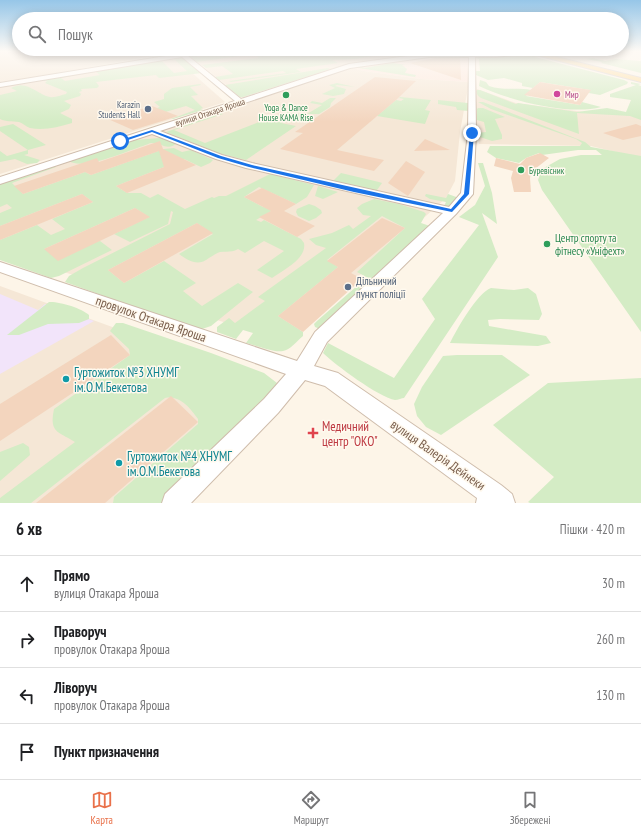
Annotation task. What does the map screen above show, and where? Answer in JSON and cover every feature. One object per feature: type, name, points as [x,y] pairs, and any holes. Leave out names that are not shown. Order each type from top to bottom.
[{"type":"main road","points":[[620,74],[641,80]]},
{"type":"street","points":[[0,85],[59,74]]},
{"type":"street","points":[[206,74],[240,102]]},
{"type":"street","name":"вулиця Отакара Яроша","points":[[0,181],[323,74]]},
{"type":"street","points":[[174,503],[271,406],[301,371],[321,337],[452,211],[467,194],[472,133],[472,74]]},
{"type":"street","points":[[152,131],[220,157],[250,166],[452,211]]},
{"type":"street","name":"провулок Отакара Яроша","points":[[0,267],[301,371]]},
{"type":"street","name":"вулиця Валерія Дейнеки","points":[[301,371],[331,380],[494,500]]},
{"type":"shaded area","points":[[0,74],[48,74],[0,83]]},
{"type":"shaded area","points":[[73,74],[194,74],[225,102],[0,174],[0,87]]},
{"type":"shaded area","points":[[213,74],[317,74],[241,97]]},
{"type":"shaded area","points":[[327,74],[389,74],[421,79],[469,82],[460,132],[455,181],[446,198],[303,326],[290,343],[0,252],[0,185]]},
{"type":"shaded area","points":[[389,74],[469,74],[469,82],[421,79]]},
{"type":"shaded area","points":[[477,89],[516,103],[584,112],[604,110],[641,118],[641,158],[591,146],[479,144],[474,96]]},
{"type":"shaded area","points":[[0,286],[260,381],[128,503],[0,503]]},
{"type":"shaded area","points":[[0,294],[38,310],[45,304],[94,321],[0,374]]},
{"type":"green space","points":[[79,74],[61,78],[65,81],[100,75],[189,74],[159,78],[156,75],[96,82],[99,86],[97,88],[81,89],[82,91],[79,92],[81,94],[80,96],[64,101],[71,105],[69,109],[60,113],[72,119],[72,123],[56,127],[35,129],[19,122],[0,119],[0,95],[17,91],[11,88],[22,85],[27,86],[50,97],[56,97],[66,94],[67,92],[45,83],[47,81],[43,81],[44,79]]},
{"type":"green space","points":[[230,74],[258,74],[219,80],[215,77]]},
{"type":"green space","points":[[276,74],[284,74],[231,82],[229,81]]},
{"type":"green space","points":[[289,74],[313,74],[243,97],[240,97],[225,85]]},
{"type":"green space","points":[[399,74],[416,75],[415,77]]},
{"type":"green space","points":[[603,74],[628,82],[627,84],[600,95],[589,93],[590,90],[540,82],[533,88],[522,86],[522,83],[504,78],[488,80],[476,75]]},
{"type":"green space","points":[[480,80],[486,82],[489,86],[494,87],[531,90],[526,96],[580,105],[582,102],[601,107],[573,109],[539,105],[506,96],[479,86]]},
{"type":"green space","points":[[631,82],[641,84],[638,85],[641,86],[641,120],[630,116],[577,113],[579,134],[481,98],[477,93],[477,90],[480,90],[516,104],[518,103],[577,112],[607,108],[626,112],[631,100],[610,97],[610,94],[636,85],[631,84]]},
{"type":"green space","points":[[337,83],[355,87],[337,85],[335,86],[346,89],[344,94],[333,96],[322,94],[335,88],[329,85]]},
{"type":"green space","points":[[201,85],[190,87],[198,95],[191,96],[203,108],[200,109],[203,110],[173,119],[171,119],[195,110],[186,106],[155,115],[146,112],[160,107],[154,102],[164,99],[164,94],[172,88]]},
{"type":"green space","points":[[330,98],[336,98],[331,103],[330,107],[319,114],[307,114],[322,105],[310,103],[312,101],[322,103]]},
{"type":"green space","points":[[399,98],[431,100],[425,110],[430,111],[425,124],[377,116],[396,100],[401,101],[404,99]]},
{"type":"green space","points":[[438,100],[468,103],[469,111],[457,110],[456,107],[438,104]]},
{"type":"green space","points":[[478,102],[483,102],[585,142],[591,147],[641,156],[641,332],[542,190],[538,180],[542,169],[560,159],[581,155],[602,155],[596,150],[578,150],[542,155],[539,153],[526,158],[519,163],[496,158],[487,152],[490,146],[580,146],[582,143],[576,139],[491,109]]},
{"type":"green space","points":[[478,108],[483,108],[505,117],[495,119],[502,135],[502,139],[492,141],[477,136],[477,133],[486,132],[484,122],[477,120]]},
{"type":"green space","points":[[287,112],[307,116],[304,119],[292,117],[281,123],[296,126],[246,160],[218,153],[166,132],[221,113],[223,114],[174,130],[205,143],[267,119],[274,121],[288,116],[283,114]]},
{"type":"green space","points":[[13,124],[46,145],[28,150],[0,131],[0,127]]},
{"type":"green space","points":[[166,138],[178,142],[168,147],[156,143],[150,143],[116,156],[84,164],[69,161],[124,141]]},
{"type":"green space","points":[[174,148],[182,152],[191,150],[213,160],[201,167],[184,159],[116,186],[127,193],[141,193],[150,198],[158,194],[185,209],[212,197],[226,196],[270,174],[314,185],[307,197],[296,204],[259,187],[244,197],[263,207],[275,209],[256,220],[261,222],[264,220],[301,239],[304,243],[304,249],[298,259],[288,268],[272,278],[257,270],[284,251],[264,241],[245,253],[238,249],[220,252],[205,261],[197,263],[190,261],[179,254],[213,234],[197,223],[108,270],[124,283],[164,261],[196,283],[183,291],[202,306],[238,283],[253,292],[211,326],[199,330],[65,282],[69,276],[83,268],[170,224],[173,212],[171,211],[168,224],[130,242],[114,234],[149,217],[135,208],[44,249],[100,241],[112,250],[59,276],[51,278],[0,260],[0,240],[37,225],[51,235],[65,229],[52,219],[93,202],[82,194],[0,226],[0,213],[12,208],[7,204],[0,207],[0,182],[54,165],[56,167],[12,183],[23,194],[85,172],[91,175],[164,149]]},
{"type":"green space","points":[[28,150],[28,154],[24,155],[40,160],[37,163],[27,164],[15,159],[0,162],[0,151],[7,156]]},
{"type":"green space","points":[[478,163],[483,163],[492,193],[497,224],[482,213],[498,257],[404,398],[395,400],[388,398],[358,380],[323,353],[328,343],[394,378],[435,319],[422,299],[479,225],[459,217],[475,205],[485,186]]},
{"type":"green space","points":[[341,173],[382,183],[377,190],[371,190],[333,181]]},
{"type":"green space","points":[[318,186],[338,192],[323,199],[315,196]]},
{"type":"green space","points":[[426,194],[446,198],[448,194],[459,198],[452,206],[444,206],[446,202],[430,199],[425,196]]},
{"type":"green space","points":[[374,199],[399,204],[424,212],[426,214],[421,223],[430,226],[375,280],[357,272],[405,228],[382,216],[327,260],[338,267],[278,316],[303,332],[303,336],[291,347],[286,350],[279,351],[246,343],[253,333],[243,330],[236,339],[217,332],[217,327],[229,318],[235,323],[265,301],[258,297],[326,248],[316,245],[309,239],[332,233],[349,225],[353,229],[371,216],[363,215],[357,208]]},
{"type":"green space","points":[[309,204],[321,210],[322,213],[309,221],[298,216],[296,212],[297,209]]},
{"type":"green space","points":[[357,286],[362,289],[320,329],[315,327],[314,324],[317,321]]},
{"type":"green space","points":[[491,288],[514,290],[528,288],[536,294],[542,314],[539,320],[488,320],[489,326],[546,336],[551,343],[538,346],[450,343],[462,321],[474,304],[486,291]]},
{"type":"green space","points":[[49,302],[70,306],[86,312],[89,315],[89,319],[79,323],[48,324],[19,335],[7,335]]},
{"type":"green space","points":[[116,323],[123,323],[264,373],[277,383],[273,393],[164,503],[113,503],[114,497],[198,424],[198,419],[188,407],[180,400],[175,398],[165,398],[31,503],[0,503],[0,498],[75,442],[60,433],[54,427],[54,409],[130,355],[129,349],[110,331]]},
{"type":"green space","points":[[502,355],[530,375],[441,435],[426,427],[417,416],[414,404],[422,387],[443,356]]},
{"type":"green space","points":[[641,378],[641,503],[528,502],[554,477],[493,425],[548,383]]},
{"type":"green space","points":[[23,443],[29,447],[30,455],[0,481],[0,452]]},
{"type":"building","points":[[444,74],[461,74],[461,80]]},
{"type":"building","points":[[375,77],[416,81],[337,150],[384,160],[374,171],[280,149],[303,133],[295,132]]},
{"type":"building","name":"Мир","points":[[540,82],[591,90],[580,105],[524,95]]},
{"type":"building","points":[[152,106],[178,116],[133,130],[108,119]]},
{"type":"building","points":[[636,124],[641,126],[641,136],[623,140],[603,133]]},
{"type":"building","points":[[425,139],[450,150],[414,151]]},
{"type":"building","points":[[160,141],[163,149],[196,165],[127,193],[116,186],[164,167],[159,151],[91,175],[85,172],[23,194],[14,186],[97,158],[99,162]]},
{"type":"building","name":"Буревісник","points":[[540,153],[549,158],[531,172],[531,192],[514,192],[511,178],[513,171],[494,166],[496,158],[520,164],[526,158]]},
{"type":"building","points":[[406,161],[425,172],[408,196],[388,183]]},
{"type":"building","points":[[262,188],[296,204],[284,211],[315,226],[297,237],[259,217],[271,211],[244,197]]},
{"type":"building","points":[[82,194],[93,202],[0,240],[0,226]]},
{"type":"building","points":[[135,208],[150,217],[58,261],[44,249]]},
{"type":"building","points":[[382,218],[405,228],[351,273],[362,279],[303,332],[278,316],[338,267],[327,261]]},
{"type":"building","points":[[197,223],[213,233],[124,283],[108,270]]},
{"type":"building","name":"Гуртожиток №3 ХНУМГ ім.О.М.Бекетова","points":[[111,335],[130,355],[0,441],[0,404]]},
{"type":"building","name":"Гуртожиток №4 ХНУМГ ім.О.М.Бекетова","points":[[171,396],[198,422],[105,503],[36,503]]},
{"type":"place","name":"Мир","points":[[557,94]]},
{"type":"place","name":"Yoga & Dance House KAMA Rise","points":[[286,95]]},
{"type":"place","name":"Karazin Students Hall","points":[[148,109]]},
{"type":"place","name":"Буревісник","points":[[521,170]]},
{"type":"place","name":"Центр спорту та фітнесу «Уніфехт»","points":[[547,244]]},
{"type":"place","name":"Дільничий пункт поліції","points":[[348,287]]},
{"type":"place","name":"Гуртожиток №3 ХНУМГ ім.О.М.Бекетова","points":[[66,379]]},
{"type":"place","name":"Медичний центр \"ОКО\"","points":[[313,433]]},
{"type":"place","name":"Гуртожиток №4 ХНУМГ ім.О.М.Бекетова","points":[[119,463]]},
{"type":"route","points":[[120,141],[152,131],[220,157],[250,166],[452,211],[467,194],[472,133]]}]
